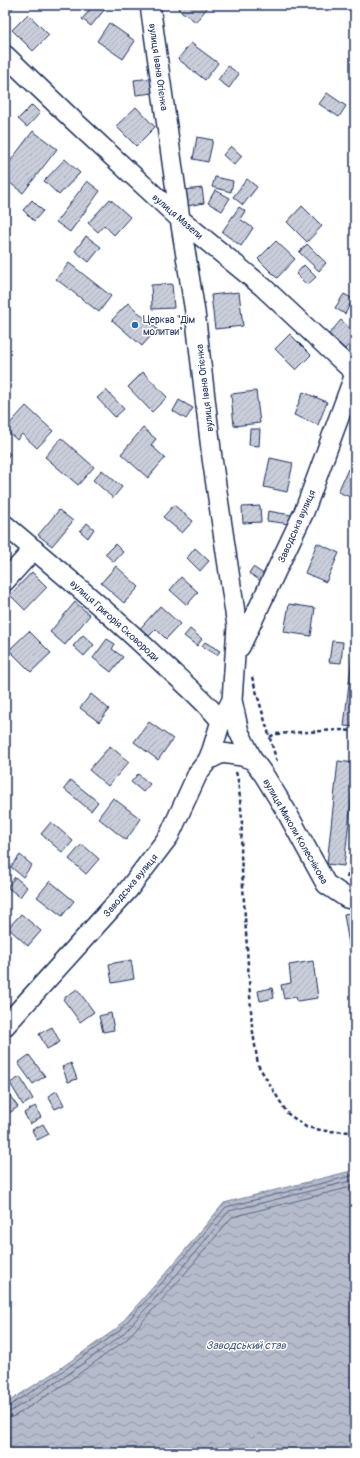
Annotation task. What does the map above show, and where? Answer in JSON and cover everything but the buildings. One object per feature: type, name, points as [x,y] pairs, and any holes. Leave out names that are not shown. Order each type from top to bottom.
[{"type":"street","name":"вулиця Івана Огієнка","points":[[150,5],[180,219],[195,312],[212,458],[238,626],[242,675]]},
{"type":"street","name":"вулиця Мазепи","points":[[5,55],[72,120],[180,219],[263,288],[355,373]]},
{"type":"street","name":"Заводська вулиця","points":[[242,675],[241,644],[304,512],[355,373]]},
{"type":"street","name":"вулиця Григорія Сковороди","points":[[5,525],[114,617],[212,710],[221,721]]},
{"type":"street","points":[[5,580],[34,550]]},
{"type":"street","points":[[232,700],[242,675]]},
{"type":"street","name":"Заводська вулиця","points":[[5,1026],[128,890],[169,836],[198,773],[208,760],[221,721],[232,700]]},
{"type":"street","name":"вулиця Миколи Колеснікова","points":[[232,700],[244,758],[264,775],[285,809],[326,884],[351,899]]},
{"type":"street","points":[[208,760],[222,753],[244,758]]},
{"type":"path","points":[[242,675],[270,737],[278,764]]},
{"type":"path","points":[[270,737],[276,734],[338,730],[355,731]]},
{"type":"path","points":[[244,758],[234,767],[238,780],[242,818],[241,855],[252,1026],[258,1065],[287,1113],[306,1127],[326,1131],[355,1132]]},
{"type":"path","points":[[351,899],[347,878],[355,851]]},
{"type":"water","name":"Заводський став","points":[[355,1170],[355,1453],[5,1453],[5,1404],[58,1370],[116,1329],[171,1267],[224,1203]]},
{"type":"place","name":"Церква \"Дім молитви\"","points":[[135,325]]}]
